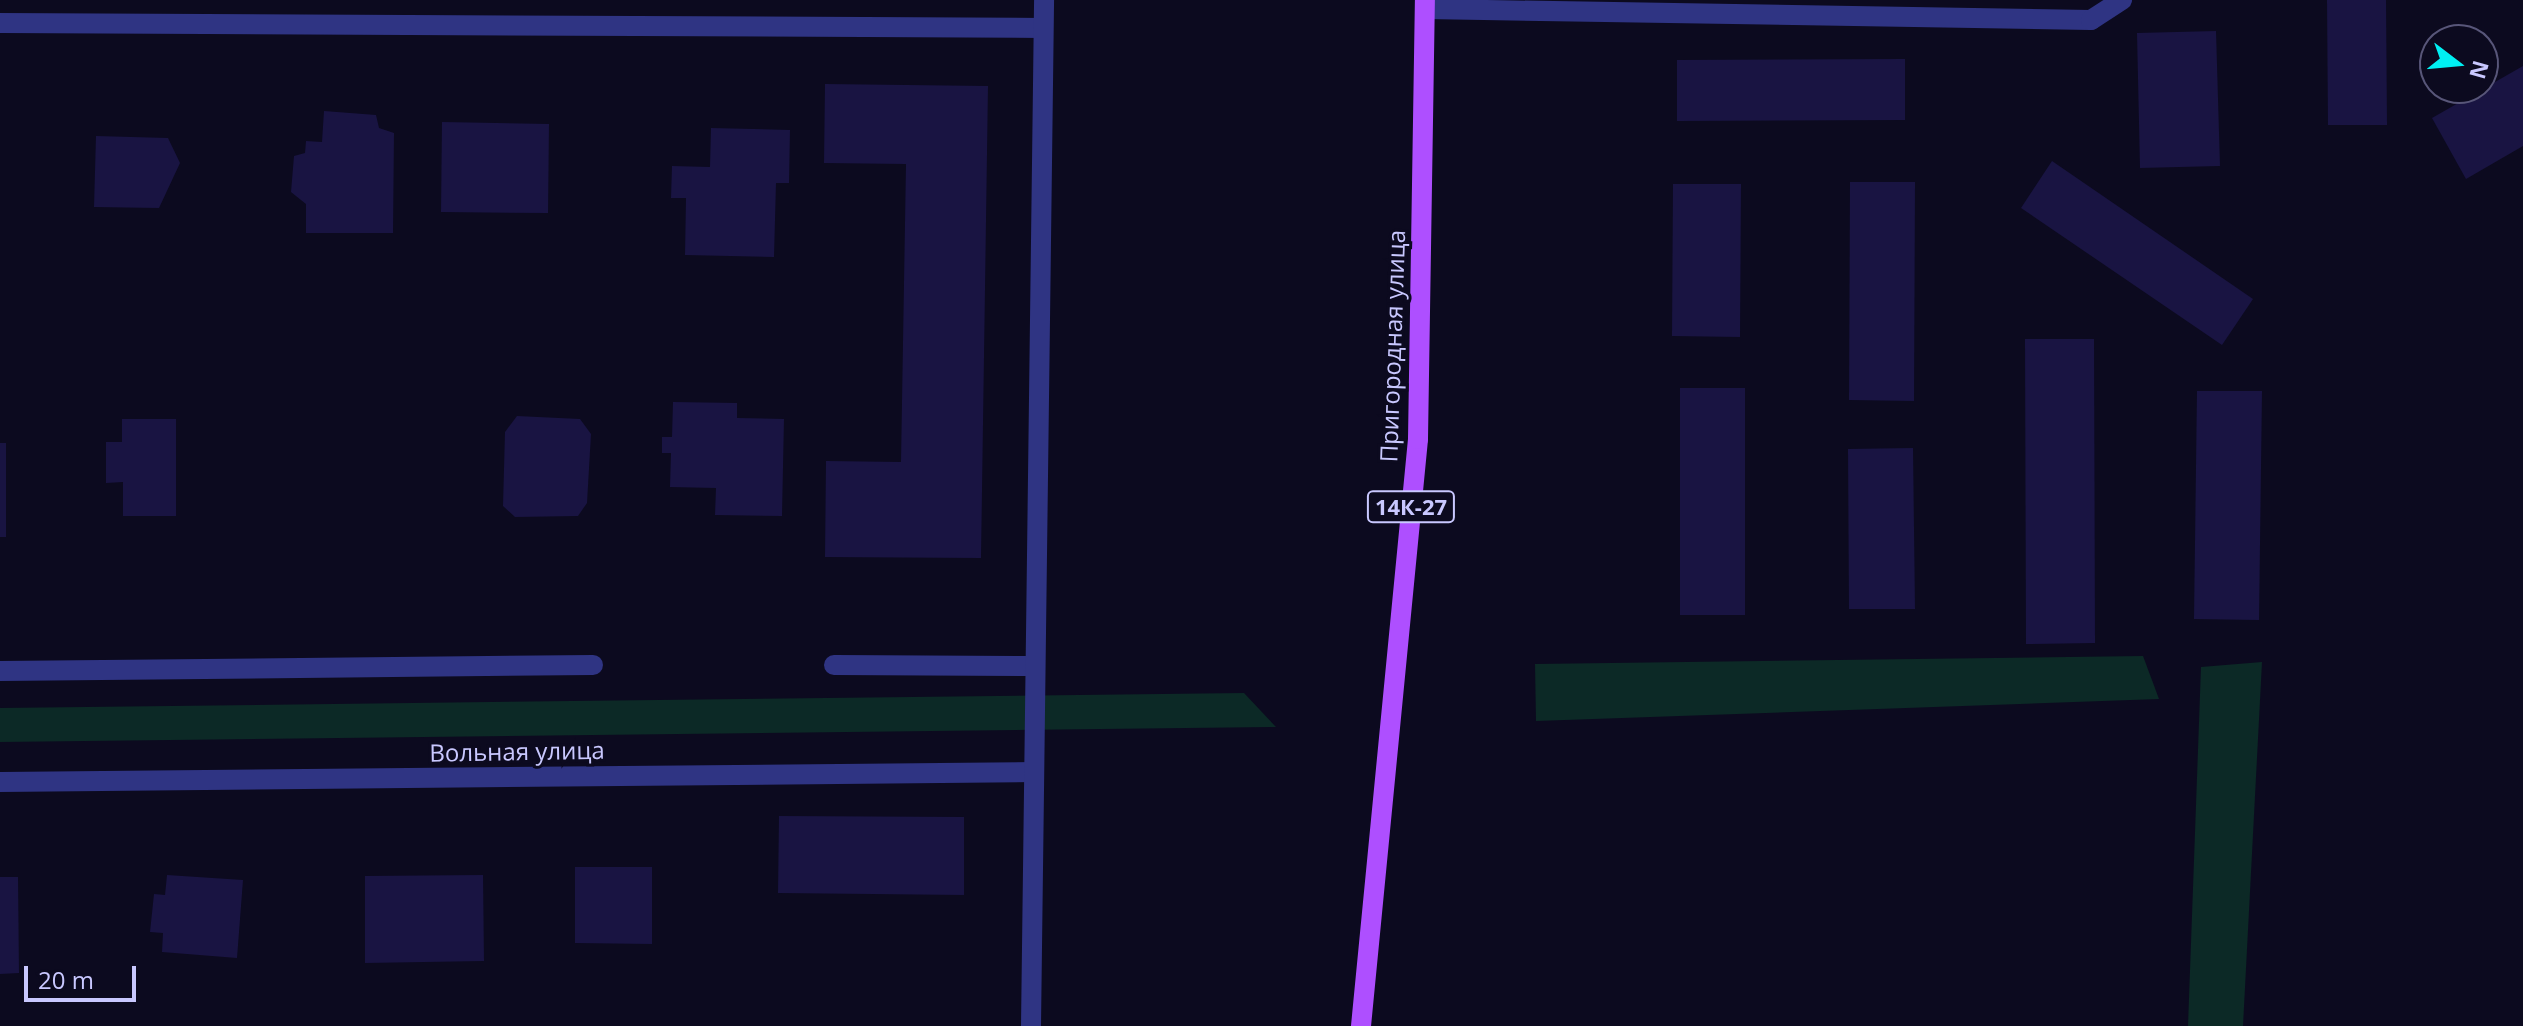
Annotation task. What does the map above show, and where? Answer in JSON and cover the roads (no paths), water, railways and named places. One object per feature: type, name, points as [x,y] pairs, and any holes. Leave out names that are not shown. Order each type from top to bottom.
[{"type":"main road","name":"Пригородная улица","points":[[1361,1026],[1418,439],[1426,4]]},
{"type":"street","points":[[1031,1026],[1044,0]]},
{"type":"street","points":[[1426,4],[2091,20],[2122,0]]},
{"type":"street","points":[[0,23],[1043,28]]},
{"type":"street","points":[[0,671],[593,665]]},
{"type":"street","points":[[834,665],[1035,666]]},
{"type":"street","name":"Вольная улица","points":[[0,782],[1034,772]]}]
